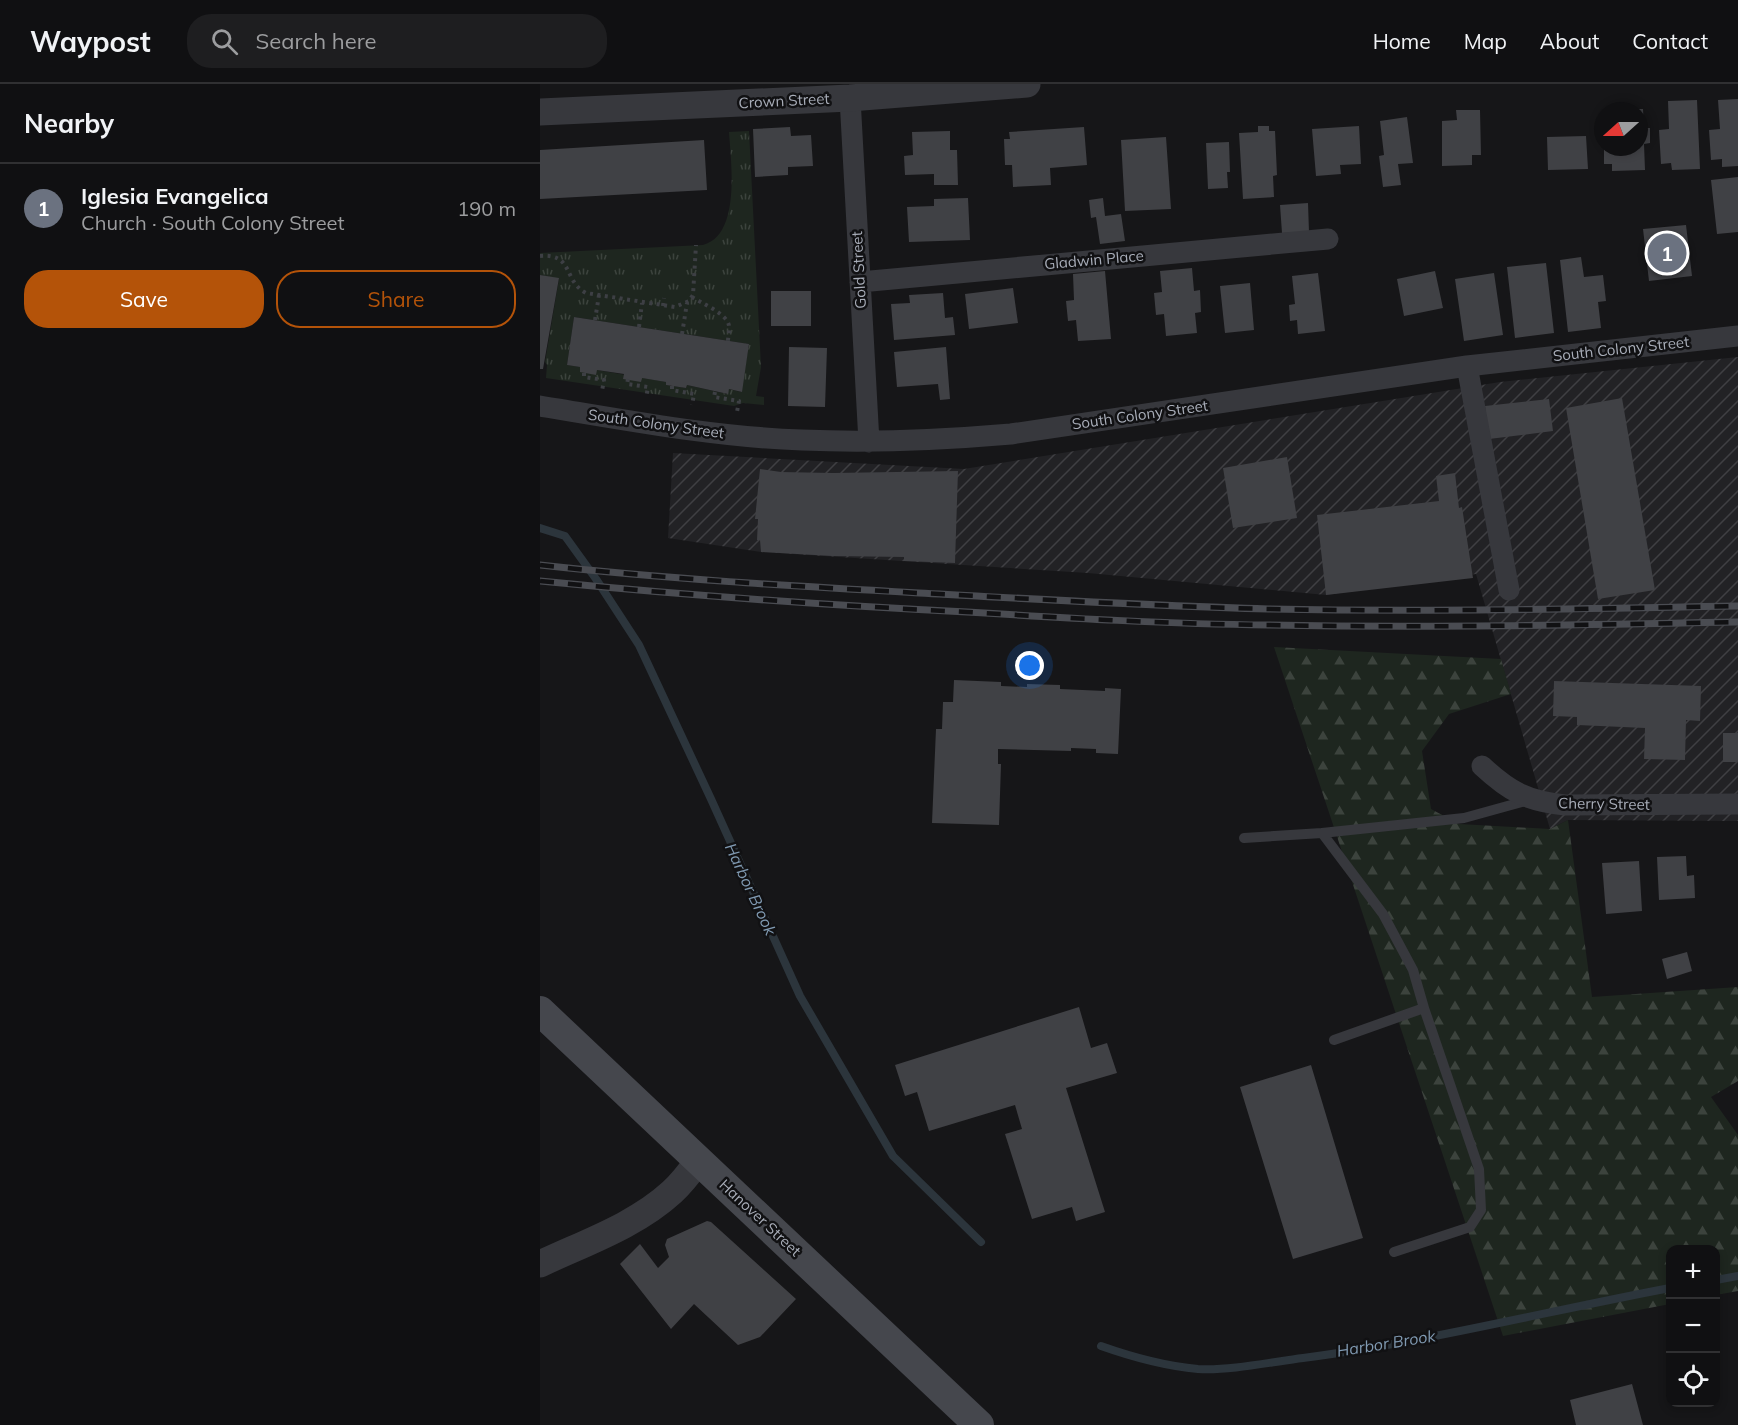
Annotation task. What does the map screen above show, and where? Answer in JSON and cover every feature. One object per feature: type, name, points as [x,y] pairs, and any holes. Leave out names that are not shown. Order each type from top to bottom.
[{"type":"main road","name":"Hanover Street","points":[[540,1011],[979,1425]]},
{"type":"street","name":"Crown Street","points":[[540,112],[850,98],[1027,84]]},
{"type":"street","name":"Gold Street","points":[[850,98],[869,442]]},
{"type":"street","name":"Gladwin Place","points":[[860,282],[1328,239]]},
{"type":"street","name":"South Colony Street","points":[[540,406],[726,434],[800,440],[869,442],[945,440],[1011,434],[1467,366],[1738,336]]},
{"type":"street","points":[[1467,366],[1509,590]]},
{"type":"street","name":"Cherry Street","points":[[1482,766],[1516,793],[1538,802],[1565,805],[1738,804]]},
{"type":"street","points":[[540,1264],[635,1219],[653,1208],[684,1180],[699,1160]]},
{"type":"lane","points":[[1244,838],[1322,833],[1464,818],[1531,799]]},
{"type":"lane","points":[[1322,833],[1383,914],[1413,970],[1479,1169],[1481,1210],[1470,1227],[1394,1252]]},
{"type":"lane","points":[[1334,1040],[1424,1008]]},
{"type":"path","points":[[540,256],[558,257],[564,263],[579,290],[586,293],[675,307],[692,297],[695,287],[696,245]]},
{"type":"path","points":[[596,320],[599,296]]},
{"type":"path","points":[[692,297],[715,310],[728,321],[728,341]]},
{"type":"path","points":[[663,306],[664,298]]},
{"type":"path","points":[[682,334],[687,302]]},
{"type":"path","points":[[639,327],[642,303]]},
{"type":"path","points":[[584,373],[584,377],[604,380],[602,391]]},
{"type":"path","points":[[628,379],[627,384],[648,387],[646,398]]},
{"type":"path","points":[[672,386],[672,390],[694,393],[692,405]]},
{"type":"path","points":[[715,392],[714,397],[739,401],[737,412]]},
{"type":"shaded area","points":[[1738,357],[1738,821],[1568,820],[1550,829],[1476,574],[1326,595],[1088,573],[761,552],[668,538],[673,453],[964,469],[1500,382]]},
{"type":"green space","points":[[749,131],[761,367],[756,396],[764,397],[764,405],[743,403],[734,406],[546,378],[547,365],[545,362],[559,279],[540,275],[540,253],[703,245],[715,239],[723,227],[731,196],[729,132]],"holes":[[[574,317],[749,344],[741,392],[729,389],[727,394],[687,385],[686,388],[666,385],[666,382],[597,370],[580,372],[580,367],[567,365]]]},
{"type":"green space","points":[[1274,647],[1501,659],[1511,694],[1449,714],[1422,751],[1431,809],[1459,824],[1550,829],[1568,820],[1592,997],[1738,987],[1738,1081],[1711,1097],[1738,1135],[1738,1291],[1720,1294],[1720,1245],[1666,1245],[1666,1305],[1503,1336]]},
{"type":"building","points":[[1738,99],[1738,166],[1722,167],[1722,159],[1711,160],[1709,130],[1720,129],[1718,100]]},
{"type":"building","points":[[1697,100],[1700,169],[1672,170],[1671,163],[1661,164],[1659,130],[1669,129],[1668,101]]},
{"type":"building","points":[[1456,110],[1480,110],[1481,155],[1472,155],[1472,165],[1442,166],[1442,121],[1457,120]]},
{"type":"building","points":[[1407,117],[1413,163],[1398,164],[1401,185],[1383,187],[1379,156],[1384,155],[1380,121]]},
{"type":"building","points":[[1258,126],[1269,126],[1269,131],[1275,131],[1277,175],[1273,176],[1274,197],[1243,199],[1239,133],[1258,132]]},
{"type":"building","points":[[1359,126],[1361,164],[1340,165],[1341,174],[1316,176],[1312,129]]},
{"type":"building","points":[[790,127],[791,136],[811,135],[813,166],[788,167],[788,175],[755,177],[753,129]]},
{"type":"building","points":[[1084,127],[1087,165],[1050,168],[1051,185],[1013,187],[1012,165],[1005,165],[1004,139],[1010,139],[1009,132]]},
{"type":"building","points":[[1648,128],[1650,128],[1650,143],[1648,143]]},
{"type":"building","points":[[950,131],[950,150],[957,150],[958,185],[934,185],[934,174],[905,175],[904,156],[913,155],[912,132]]},
{"type":"building","points":[[1586,136],[1588,169],[1548,170],[1547,137]]},
{"type":"building","points":[[1166,137],[1171,209],[1125,211],[1121,140]]},
{"type":"building","points":[[704,140],[707,190],[540,199],[540,150]]},
{"type":"building","points":[[1229,142],[1228,188],[1208,189],[1206,143]]},
{"type":"building","points":[[1604,156],[1644,156],[1645,170],[1612,171],[1612,164],[1604,164]]},
{"type":"building","points":[[1738,177],[1738,232],[1717,234],[1711,180]]},
{"type":"building","points":[[968,198],[970,240],[909,242],[907,207],[934,206],[934,199]]},
{"type":"building","points":[[1103,198],[1105,216],[1121,214],[1125,241],[1100,244],[1096,217],[1091,218],[1089,200]]},
{"type":"building","points":[[1308,203],[1309,232],[1282,233],[1280,205]]},
{"type":"building","points":[[1686,225],[1692,276],[1649,281],[1643,229]]},
{"type":"building","points":[[1581,257],[1584,277],[1603,275],[1606,301],[1598,302],[1601,328],[1568,332],[1560,260]]},
{"type":"building","points":[[1546,263],[1554,333],[1515,338],[1507,267]]},
{"type":"building","points":[[1192,268],[1194,291],[1200,290],[1201,312],[1195,313],[1197,333],[1166,336],[1164,314],[1156,315],[1154,293],[1162,292],[1160,271]]},
{"type":"building","points":[[1105,271],[1111,339],[1078,341],[1076,320],[1068,321],[1066,301],[1074,300],[1073,274]]},
{"type":"building","points":[[1435,271],[1443,308],[1404,316],[1397,279]]},
{"type":"building","points":[[1318,273],[1325,331],[1298,334],[1297,320],[1290,321],[1289,305],[1295,304],[1292,276]]},
{"type":"building","points":[[1494,273],[1503,335],[1464,341],[1455,279]]},
{"type":"building","points":[[540,275],[559,278],[543,369],[540,369]]},
{"type":"building","points":[[1250,283],[1254,330],[1225,333],[1220,286]]},
{"type":"building","points":[[1013,288],[1018,323],[969,329],[965,294]]},
{"type":"building","points":[[771,291],[811,291],[811,326],[771,326]]},
{"type":"building","points":[[943,293],[945,318],[953,317],[955,335],[894,340],[891,304],[910,303],[909,295]]},
{"type":"building","points":[[574,317],[749,344],[742,392],[729,389],[728,394],[687,385],[686,388],[666,385],[666,382],[642,378],[641,382],[623,379],[624,374],[597,370],[596,375],[580,372],[580,367],[567,365]]},
{"type":"building","points":[[789,347],[827,348],[825,407],[788,406]]},
{"type":"building","points":[[946,347],[950,399],[940,400],[938,384],[897,387],[894,352]]},
{"type":"building","points":[[1622,398],[1655,590],[1598,599],[1566,408]]},
{"type":"building","points":[[1549,399],[1553,431],[1489,439],[1485,406]]},
{"type":"building","points":[[1287,457],[1297,518],[1233,528],[1223,468]]},
{"type":"building","points":[[760,469],[781,472],[833,473],[958,471],[955,563],[904,561],[904,557],[761,552],[760,540],[757,540],[758,519],[755,519]]},
{"type":"building","points":[[1455,473],[1459,508],[1462,507],[1473,578],[1326,595],[1317,515],[1439,501],[1436,476]]},
{"type":"building","points":[[954,680],[1001,682],[1001,686],[1027,687],[1027,684],[1060,685],[1060,689],[1105,691],[1105,688],[1121,689],[1118,754],[1096,753],[1096,749],[1071,748],[1071,751],[998,749],[998,764],[1001,764],[999,825],[932,823],[936,729],[942,729],[943,702],[953,702]]},
{"type":"building","points":[[1554,681],[1701,686],[1700,721],[1686,720],[1685,760],[1644,759],[1645,728],[1577,725],[1577,717],[1553,716]]},
{"type":"building","points":[[1723,733],[1738,733],[1738,762],[1723,762]]},
{"type":"building","points":[[1686,856],[1687,876],[1694,875],[1695,898],[1659,900],[1657,857]]},
{"type":"building","points":[[1639,861],[1642,911],[1606,914],[1602,863]]},
{"type":"building","points":[[1687,952],[1692,971],[1667,979],[1662,959]]},
{"type":"building","points":[[1079,1007],[1091,1048],[1107,1043],[1117,1073],[1066,1088],[1105,1212],[1076,1221],[1072,1207],[1032,1219],[1005,1134],[1022,1129],[1015,1105],[929,1131],[917,1092],[905,1096],[895,1065]]},
{"type":"building","points":[[1311,1065],[1363,1238],[1293,1259],[1240,1087]]},
{"type":"building","points":[[707,1221],[711,1222],[796,1299],[760,1337],[738,1345],[694,1304],[671,1329],[620,1264],[640,1244],[658,1268],[669,1257],[665,1245],[667,1239]]},
{"type":"building","points":[[1632,1384],[1643,1425],[1576,1425],[1570,1400]]},
{"type":"waterway","name":"Harbor Brook","points":[[540,528],[565,536],[639,645],[800,996],[893,1156],[981,1242]]},
{"type":"waterway","name":"Harbor Brook","points":[[1720,1279],[1738,1276]]},
{"type":"waterway","name":"Harbor Brook","points":[[1101,1346],[1173,1366],[1198,1369],[1236,1367],[1395,1344],[1666,1289]]},
{"type":"railway","points":[[540,565],[776,585],[1224,608],[1444,610],[1738,606]]},
{"type":"railway","points":[[540,581],[806,603],[1193,623],[1444,626],[1738,622]]},
{"type":"place","name":"Iglesia Evangelica","points":[[1667,253]]}]
